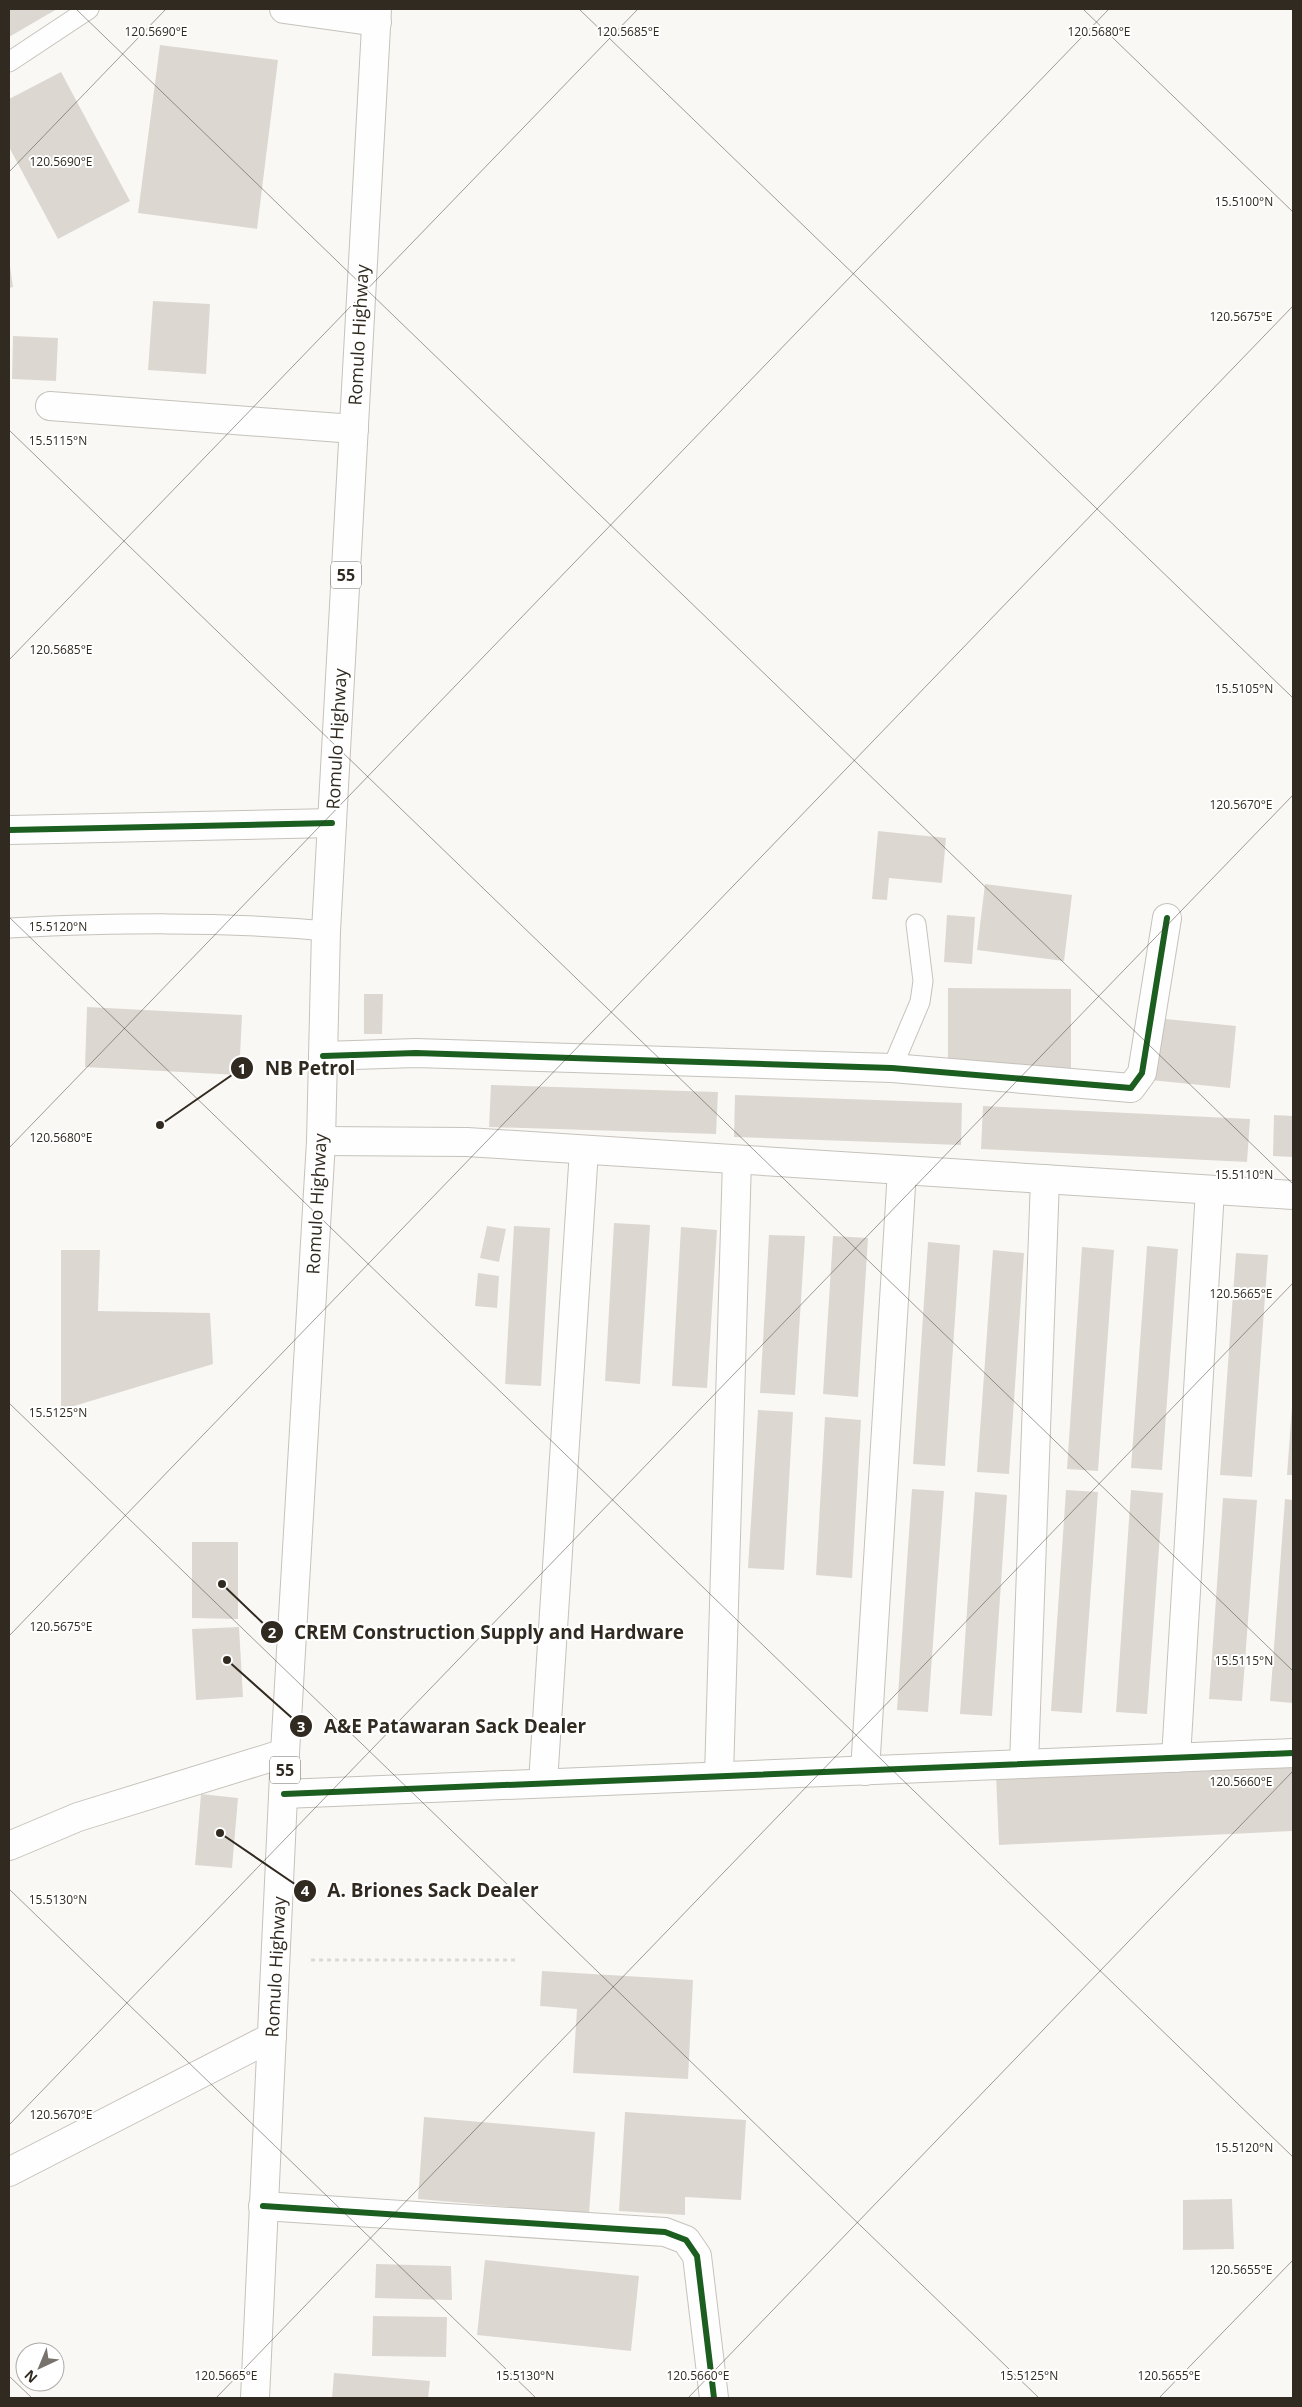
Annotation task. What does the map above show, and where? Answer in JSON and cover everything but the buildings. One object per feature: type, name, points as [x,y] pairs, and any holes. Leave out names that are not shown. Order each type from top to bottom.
[{"type":"main road","points":[[284,9],[377,15]]},
{"type":"main road","name":"Romulo Highway","points":[[255,2398],[285,1753],[321,1141],[326,931],[377,15]]},
{"type":"main road","points":[[50,406],[354,429]]},
{"type":"main road","points":[[9,830],[332,823]]},
{"type":"main road","points":[[323,1056],[416,1053],[892,1068],[1131,1088],[1142,1073],[1167,918]]},
{"type":"main road","points":[[321,1141],[467,1142],[1293,1195]]},
{"type":"main road","points":[[543,1783],[584,1150]]},
{"type":"main road","points":[[719,1776],[737,1160]]},
{"type":"main road","points":[[865,1770],[902,1170]]},
{"type":"main road","points":[[1024,1764],[1045,1179]]},
{"type":"main road","points":[[1176,1758],[1210,1190]]},
{"type":"main road","points":[[9,1846],[78,1817],[285,1753]]},
{"type":"main road","points":[[284,1794],[1293,1753]]},
{"type":"main road","points":[[9,2172],[272,2037]]},
{"type":"main road","points":[[263,2206],[665,2232],[686,2240],[697,2256],[714,2398]]},
{"type":"lane","points":[[9,62],[90,9]]},
{"type":"lane","points":[[9,928],[146,923],[263,925],[326,931]]},
{"type":"lane","points":[[892,1068],[920,1002],[923,981],[916,924]]},
{"type":"path","points":[[276,1960],[519,1960]]},
{"type":"cycle path","points":[[9,830],[332,823]]},
{"type":"cycle path","points":[[323,1056],[416,1053],[892,1068],[1131,1088],[1142,1073],[1167,918]]},
{"type":"cycle path","points":[[284,1794],[1293,1753]]},
{"type":"cycle path","points":[[263,2206],[665,2232],[686,2240],[697,2256],[714,2398]]},
{"type":"place","name":"NB Petrol","points":[[160,1125]]},
{"type":"place","name":"CREM Construction Supply and Hardware","points":[[222,1584]]},
{"type":"place","name":"A&E Patawaran Sack Dealer","points":[[227,1660]]},
{"type":"place","name":"A. Briones Sack Dealer","points":[[220,1833]]}]
